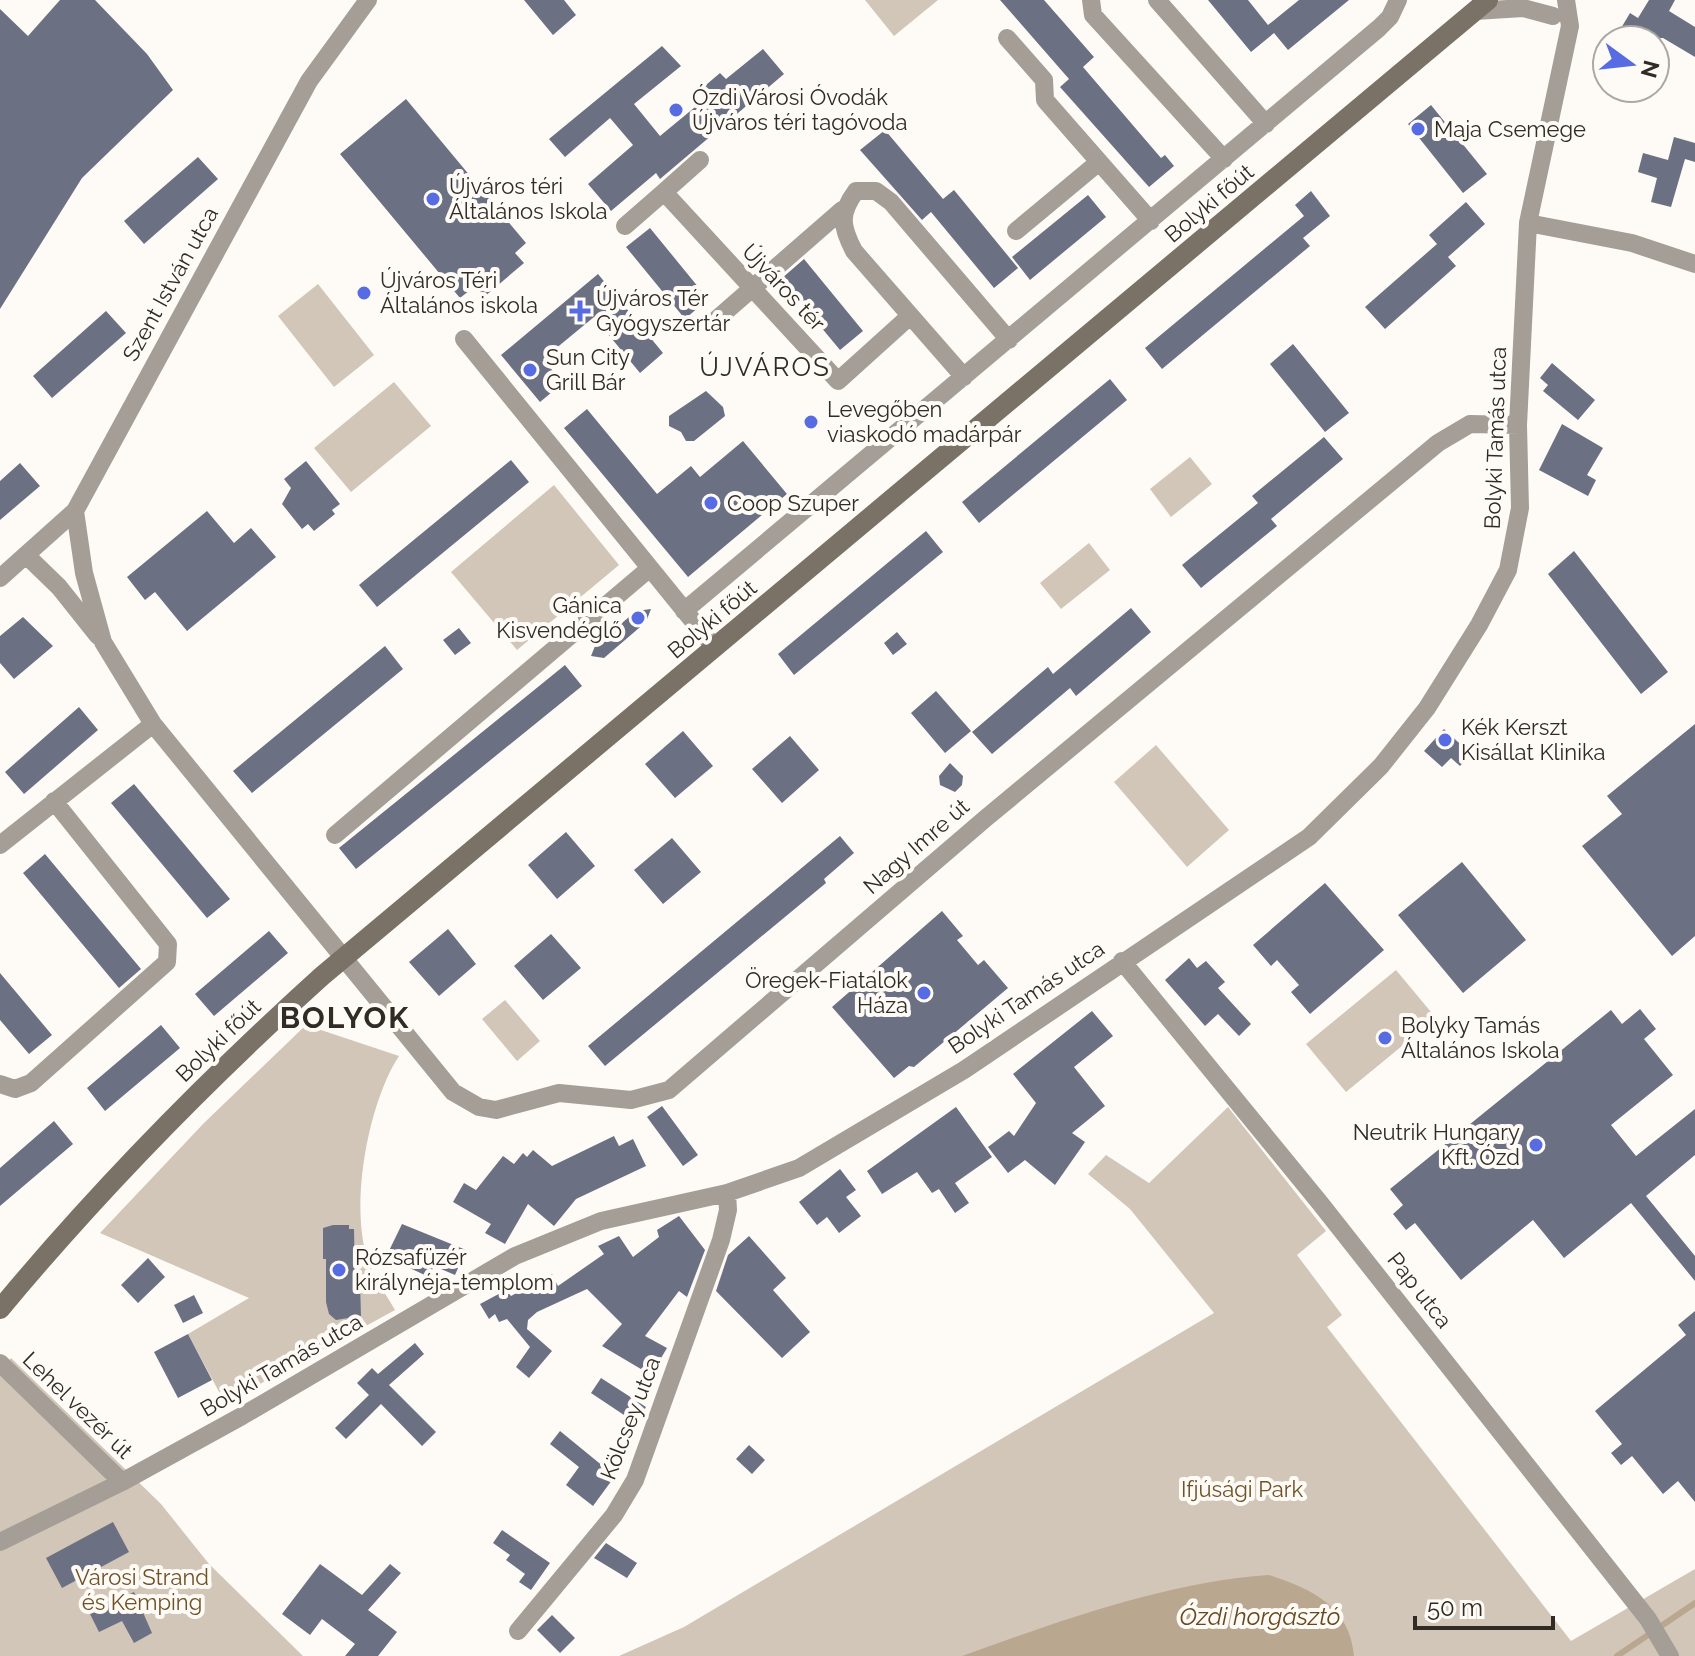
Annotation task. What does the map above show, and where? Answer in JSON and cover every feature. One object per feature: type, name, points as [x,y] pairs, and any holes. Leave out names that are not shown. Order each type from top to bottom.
[{"type":"main road","name":"Bolyki főút","points":[[0,1309],[57,1240],[234,1055],[345,958],[1481,6]]},
{"type":"street","name":"Szent István utca","points":[[0,578],[75,511],[309,81],[368,0]]},
{"type":"street","points":[[1091,0],[1093,15],[1224,159]]},
{"type":"street","points":[[1157,0],[1266,124]]},
{"type":"street","points":[[684,611],[1387,21],[1398,0]]},
{"type":"street","name":"Bolyki Tamás utca","points":[[1543,0],[1553,16],[1564,63]]},
{"type":"street","name":"Bolyki Tamás utca","points":[[0,1542],[122,1482],[515,1256],[601,1221],[727,1193],[779,1176],[825,1153],[964,1070],[1309,837],[1381,766],[1427,708],[1479,625],[1508,570],[1520,508],[1518,425],[1528,223],[1564,63],[1570,26],[1566,0]]},
{"type":"street","points":[[1481,6],[1523,8],[1553,16]]},
{"type":"street","points":[[1007,38],[1044,80],[1045,100],[1151,221]]},
{"type":"street","points":[[625,226],[700,160]]},
{"type":"street","points":[[1016,231],[1099,162]]},
{"type":"street","points":[[710,325],[842,210],[856,191],[876,191],[891,202],[1009,340]]},
{"type":"street","name":"Újváros tér","points":[[664,192],[838,381],[910,316]]},
{"type":"street","points":[[842,210],[842,228],[854,251],[964,377]]},
{"type":"street","points":[[1528,223],[1632,243],[1695,264]]},
{"type":"street","points":[[464,339],[715,648]]},
{"type":"street","name":"Nagy Imre út","points":[[103,642],[153,724],[453,1092],[465,1101],[496,1110],[559,1093],[631,1100],[658,1096],[681,1081],[996,809],[1438,443],[1470,424],[1518,425]]},
{"type":"street","points":[[75,511],[84,573],[103,642]]},
{"type":"street","points":[[26,555],[59,587],[103,642]]},
{"type":"street","points":[[335,835],[650,568]]},
{"type":"street","points":[[0,845],[153,724]]},
{"type":"street","points":[[0,1084],[15,1089],[31,1083],[167,962],[170,952],[168,944],[54,801]]},
{"type":"street","name":"Pap utca","points":[[1122,961],[1326,1210],[1648,1619],[1667,1652]]},
{"type":"street","name":"Kölcsey utca","points":[[518,1631],[614,1515],[635,1480],[721,1240],[728,1210],[727,1193]]},
{"type":"street","name":"Lehel vezér út","points":[[0,1363],[122,1482]]},
{"type":"green space","points":[[865,0],[938,0],[894,36]]},
{"type":"green space","points":[[318,284],[374,355],[334,387],[278,316]]},
{"type":"green space","points":[[394,382],[431,426],[351,492],[314,448]]},
{"type":"green space","points":[[1190,457],[1212,484],[1171,517],[1150,489]]},
{"type":"green space","points":[[554,485],[619,565],[517,650],[451,572]]},
{"type":"green space","points":[[1089,543],[1110,570],[1061,609],[1040,583]]},
{"type":"green space","points":[[1156,745],[1229,830],[1187,867],[1114,782]]},
{"type":"green space","points":[[1396,970],[1436,1018],[1346,1092],[1306,1044]]},
{"type":"green space","points":[[505,1000],[540,1041],[517,1061],[482,1019]]},
{"type":"green space","points":[[306,1025],[399,1056],[378,1100],[371,1127],[361,1185],[360,1212],[368,1260],[395,1310],[225,1403],[188,1334],[249,1298],[100,1233],[204,1123]]},
{"type":"green space","name":"Ifjúsági Park","points":[[1228,1107],[1326,1231],[1297,1255],[1342,1315],[1327,1327],[1571,1641],[1695,1569],[1695,1656],[619,1656],[684,1627],[1214,1313],[1130,1209],[1088,1174],[1106,1155],[1149,1183]]},
{"type":"green space","name":"Városi Strand és Kemping","points":[[11,1358],[161,1504],[209,1564],[303,1656],[0,1656],[0,1371]]},
{"type":"water","name":"Ózdi horgásztó","points":[[1269,1575],[1300,1587],[1326,1602],[1345,1625],[1354,1656],[962,1656],[1152,1594]]},
{"type":"building","points":[[60,0],[95,0],[147,54],[173,90],[82,178],[0,309],[0,9],[28,36]]},
{"type":"building","points":[[524,0],[564,0],[576,15],[553,35]]},
{"type":"building","points":[[1000,0],[1044,0],[1094,57],[1083,67],[1161,158],[1165,155],[1174,166],[1149,187],[1060,87],[1069,79]]},
{"type":"building","points":[[1208,0],[1248,0],[1268,25],[1299,0],[1349,0],[1288,50],[1274,33],[1251,52]]},
{"type":"building","points":[[1649,0],[1675,0],[1669,11],[1695,27],[1695,57],[1671,43],[1671,24],[1623,24],[1630,13],[1638,18]]},
{"type":"building","points":[[662,46],[681,66],[634,104],[660,136],[706,98],[700,90],[720,73],[726,79],[763,49],[784,74],[660,179],[656,173],[611,211],[588,184],[633,145],[610,118],[565,157],[549,139]]},
{"type":"building","name":"Újváros téri Általános Iskola","points":[[406,99],[526,243],[515,253],[524,263],[484,297],[475,286],[460,298],[340,154]]},
{"type":"building","points":[[1431,105],[1487,174],[1463,193],[1408,124]]},
{"type":"building","points":[[885,130],[943,199],[954,190],[1018,268],[994,288],[931,212],[922,220],[860,150]]},
{"type":"building","points":[[1674,137],[1695,143],[1695,162],[1685,159],[1671,207],[1651,202],[1657,178],[1638,172],[1643,153],[1668,160]]},
{"type":"building","points":[[198,157],[218,179],[144,244],[124,221]]},
{"type":"building","points":[[1311,191],[1330,216],[1303,238],[1310,246],[1162,369],[1145,348],[1304,216],[1295,205]]},
{"type":"building","points":[[1088,195],[1106,217],[1030,280],[1012,257]]},
{"type":"building","points":[[1466,202],[1485,224],[1448,257],[1456,266],[1385,329],[1365,307],[1437,244],[1429,235]]},
{"type":"building","points":[[650,228],[708,299],[685,319],[626,247]]},
{"type":"building","points":[[804,259],[863,331],[840,350],[781,279]]},
{"type":"building","points":[[598,274],[663,353],[640,373],[594,317],[543,359],[563,383],[540,402],[501,355]]},
{"type":"building","points":[[106,311],[126,333],[52,398],[33,376]]},
{"type":"building","points":[[1293,344],[1349,413],[1325,432],[1270,364]]},
{"type":"building","points":[[1552,363],[1595,400],[1578,420],[1543,391],[1548,385],[1540,378]]},
{"type":"building","points":[[1110,379],[1127,400],[979,523],[962,502]]},
{"type":"building","points":[[706,391],[723,407],[725,416],[694,441],[686,441],[681,432],[669,426],[669,416]]},
{"type":"building","name":"Coop Szuper","points":[[587,409],[657,494],[691,466],[700,477],[743,441],[787,494],[688,577],[564,428]]},
{"type":"building","points":[[1562,424],[1603,448],[1587,475],[1596,480],[1588,496],[1539,470]]},
{"type":"building","points":[[1324,437],[1343,459],[1271,519],[1277,526],[1201,588],[1182,565],[1258,503],[1252,496]]},
{"type":"building","points":[[511,460],[529,482],[377,607],[359,585]]},
{"type":"building","points":[[306,461],[340,504],[332,510],[335,514],[314,531],[308,524],[302,529],[282,504],[291,488],[284,479]]},
{"type":"building","points":[[20,463],[40,486],[0,520],[0,481]]},
{"type":"building","points":[[207,511],[234,543],[251,528],[276,557],[187,631],[155,592],[145,600],[127,577]]},
{"type":"building","points":[[926,531],[943,552],[794,675],[778,654]]},
{"type":"building","points":[[1574,551],[1668,672],[1641,694],[1548,574]]},
{"type":"building","points":[[1131,608],[1151,632],[1076,696],[1070,688],[992,754],[972,732],[1048,667],[1053,674]]},
{"type":"building","points":[[651,609],[646,622],[604,658],[591,656],[595,646],[636,611]]},
{"type":"building","points":[[23,617],[53,646],[14,679],[0,663],[0,636]]},
{"type":"building","points":[[459,628],[471,643],[455,655],[443,640]]},
{"type":"building","points":[[897,632],[907,644],[893,655],[884,643]]},
{"type":"building","points":[[385,646],[403,669],[252,793],[233,771]]},
{"type":"building","points":[[565,665],[582,686],[356,869],[339,848]]},
{"type":"building","points":[[936,691],[971,731],[945,753],[911,713]]},
{"type":"building","points":[[79,707],[98,730],[24,794],[5,772]]},
{"type":"building","points":[[1695,724],[1695,936],[1672,956],[1582,846],[1622,814],[1607,796]]},
{"type":"building","name":"Kék Kerszt Kisállat Klinika","points":[[1444,729],[1471,754],[1460,766],[1451,758],[1442,767],[1424,751]]},
{"type":"building","points":[[683,731],[713,766],[675,798],[645,764]]},
{"type":"building","points":[[790,736],[819,770],[782,803],[752,769]]},
{"type":"building","points":[[950,763],[963,776],[962,785],[955,792],[940,785],[939,776]]},
{"type":"building","points":[[134,784],[230,899],[207,918],[111,803]]},
{"type":"building","points":[[566,832],[595,866],[557,899],[528,865]]},
{"type":"building","points":[[840,836],[854,853],[824,879],[826,883],[605,1066],[588,1046]]},
{"type":"building","points":[[672,838],[701,872],[663,904],[634,870]]},
{"type":"building","points":[[45,854],[141,969],[119,988],[23,873]]},
{"type":"building","points":[[1462,862],[1526,940],[1463,993],[1398,915]]},
{"type":"building","points":[[1325,883],[1384,950],[1310,1014],[1291,992],[1299,985],[1277,960],[1271,966],[1253,945]]},
{"type":"building","name":"Öregek-Fiatalok Háza","points":[[942,911],[963,936],[957,940],[978,965],[984,960],[1008,988],[914,1067],[909,1066],[894,1078],[832,1007]]},
{"type":"building","points":[[448,929],[476,964],[439,996],[409,962]]},
{"type":"building","points":[[269,931],[288,953],[214,1016],[195,994]]},
{"type":"building","points":[[551,934],[581,968],[543,1000],[514,966]]},
{"type":"building","points":[[1189,958],[1197,968],[1206,961],[1225,982],[1218,988],[1251,1024],[1239,1036],[1218,1014],[1205,1026],[1165,980]]},
{"type":"building","points":[[0,973],[52,1035],[29,1054],[0,1020]]},
{"type":"building","name":"Neutrik Hungary Kft. Ózd","points":[[1640,1009],[1656,1029],[1644,1039],[1673,1075],[1611,1125],[1636,1156],[1695,1109],[1695,1155],[1646,1196],[1695,1256],[1695,1281],[1631,1203],[1564,1258],[1533,1220],[1461,1280],[1415,1223],[1406,1230],[1393,1214],[1403,1205],[1390,1189],[1611,1010],[1622,1024]]},
{"type":"building","points":[[1092,1011],[1113,1036],[1074,1067],[1105,1106],[1072,1133],[1085,1142],[1055,1185],[1025,1160],[1008,1173],[988,1147],[1009,1131],[1014,1136],[1036,1103],[1013,1074]]},
{"type":"building","points":[[161,1025],[180,1048],[105,1111],[87,1088]]},
{"type":"building","points":[[662,1106],[698,1155],[683,1166],[647,1117]]},
{"type":"building","points":[[956,1107],[992,1157],[955,1183],[969,1203],[955,1213],[939,1189],[932,1193],[917,1172],[882,1194],[867,1171]]},
{"type":"building","points":[[54,1121],[73,1144],[0,1206],[0,1168]]},
{"type":"building","points":[[614,1136],[619,1146],[633,1139],[646,1166],[576,1199],[554,1226],[528,1204],[505,1244],[485,1233],[491,1224],[453,1202],[464,1183],[476,1190],[503,1156],[514,1164],[523,1153],[527,1157],[533,1150],[552,1166]]},
{"type":"building","points":[[840,1169],[856,1190],[846,1197],[861,1216],[839,1233],[827,1217],[817,1225],[799,1202]]},
{"type":"building","points":[[679,1216],[705,1250],[687,1297],[679,1291],[645,1336],[667,1348],[651,1375],[602,1346],[622,1324],[587,1289],[537,1312],[528,1320],[527,1329],[552,1351],[529,1378],[516,1367],[530,1347],[507,1319],[499,1322],[495,1314],[489,1319],[480,1304],[506,1290],[511,1296],[552,1274],[558,1286],[604,1254],[598,1246],[619,1236],[633,1257],[659,1237],[657,1230]]},
{"type":"building","points":[[402,1224],[466,1250],[455,1275],[434,1266],[429,1277],[386,1257]]},
{"type":"building","name":"Rózsafüzér királynéja-templom","points":[[349,1225],[349,1229],[354,1229],[355,1282],[360,1282],[361,1316],[336,1320],[329,1314],[323,1228]]},
{"type":"building","points":[[749,1236],[786,1278],[773,1290],[810,1332],[782,1358],[716,1291],[728,1255]]},
{"type":"building","points":[[148,1258],[165,1277],[138,1303],[121,1285]]},
{"type":"building","points":[[194,1295],[203,1313],[183,1323],[174,1305]]},
{"type":"building","points":[[1695,1311],[1695,1502],[1678,1481],[1663,1494],[1632,1456],[1621,1465],[1611,1453],[1622,1444],[1595,1411],[1686,1335],[1678,1325]]},
{"type":"building","points":[[188,1334],[212,1380],[178,1398],[154,1352]]},
{"type":"building","points":[[415,1343],[424,1354],[389,1385],[436,1432],[422,1446],[381,1404],[346,1439],[335,1428],[369,1395],[357,1383],[372,1368],[378,1374]]},
{"type":"building","points":[[601,1378],[646,1407],[636,1423],[591,1393]]},
{"type":"building","points":[[560,1431],[615,1476],[593,1506],[566,1485],[579,1467],[550,1444]]},
{"type":"building","points":[[749,1445],[765,1460],[752,1474],[736,1459]]},
{"type":"building","points":[[113,1522],[129,1552],[62,1588],[46,1558]]},
{"type":"building","points":[[502,1530],[550,1563],[531,1590],[519,1582],[525,1574],[506,1560],[510,1555],[493,1543]]},
{"type":"building","points":[[606,1543],[637,1563],[627,1578],[594,1558]]},
{"type":"building","points":[[320,1564],[362,1595],[390,1564],[401,1573],[368,1610],[397,1632],[378,1656],[345,1656],[355,1644],[322,1619],[310,1635],[282,1614]]},
{"type":"building","points":[[134,1592],[152,1633],[134,1643],[122,1621],[99,1632],[90,1614]]},
{"type":"building","points":[[552,1615],[575,1638],[560,1653],[537,1630]]},
{"type":"waterway","points":[[1617,1656],[1695,1603]]},
{"type":"place","name":"Ózdi Városi Óvodák Újváros téri tagóvoda","points":[[676,110]]},
{"type":"place","name":"Maja Csemege","points":[[1418,129]]},
{"type":"place","name":"Újváros téri Általános Iskola","points":[[433,199]]},
{"type":"place","name":"Újváros Téri Általános iskola","points":[[364,293]]},
{"type":"place","name":"Újváros Tér Gyógyszertár","points":[[580,311]]},
{"type":"place","name":"Sun City Grill Bár","points":[[530,370]]},
{"type":"place","name":"Levegőben viaskodó madárpár","points":[[811,422]]},
{"type":"place","name":"Coop Szuper","points":[[711,503]]},
{"type":"place","name":"Gánica Kisvendéglő","points":[[638,618]]},
{"type":"place","name":"Kék Kerszt Kisállat Klinika","points":[[1445,740]]},
{"type":"place","name":"Öregek-Fiatalok Háza","points":[[924,993]]},
{"type":"place","name":"Bolyky Tamás Általános Iskola","points":[[1385,1038]]},
{"type":"place","name":"Neutrik Hungary Kft. Ózd","points":[[1536,1145]]},
{"type":"place","name":"Rózsafüzér királynéja-templom","points":[[339,1270]]},
{"type":"district","name":"ÚJVÁROS","points":[[765,367]]},
{"type":"district","name":"BOLYOK","points":[[345,1017]]}]
